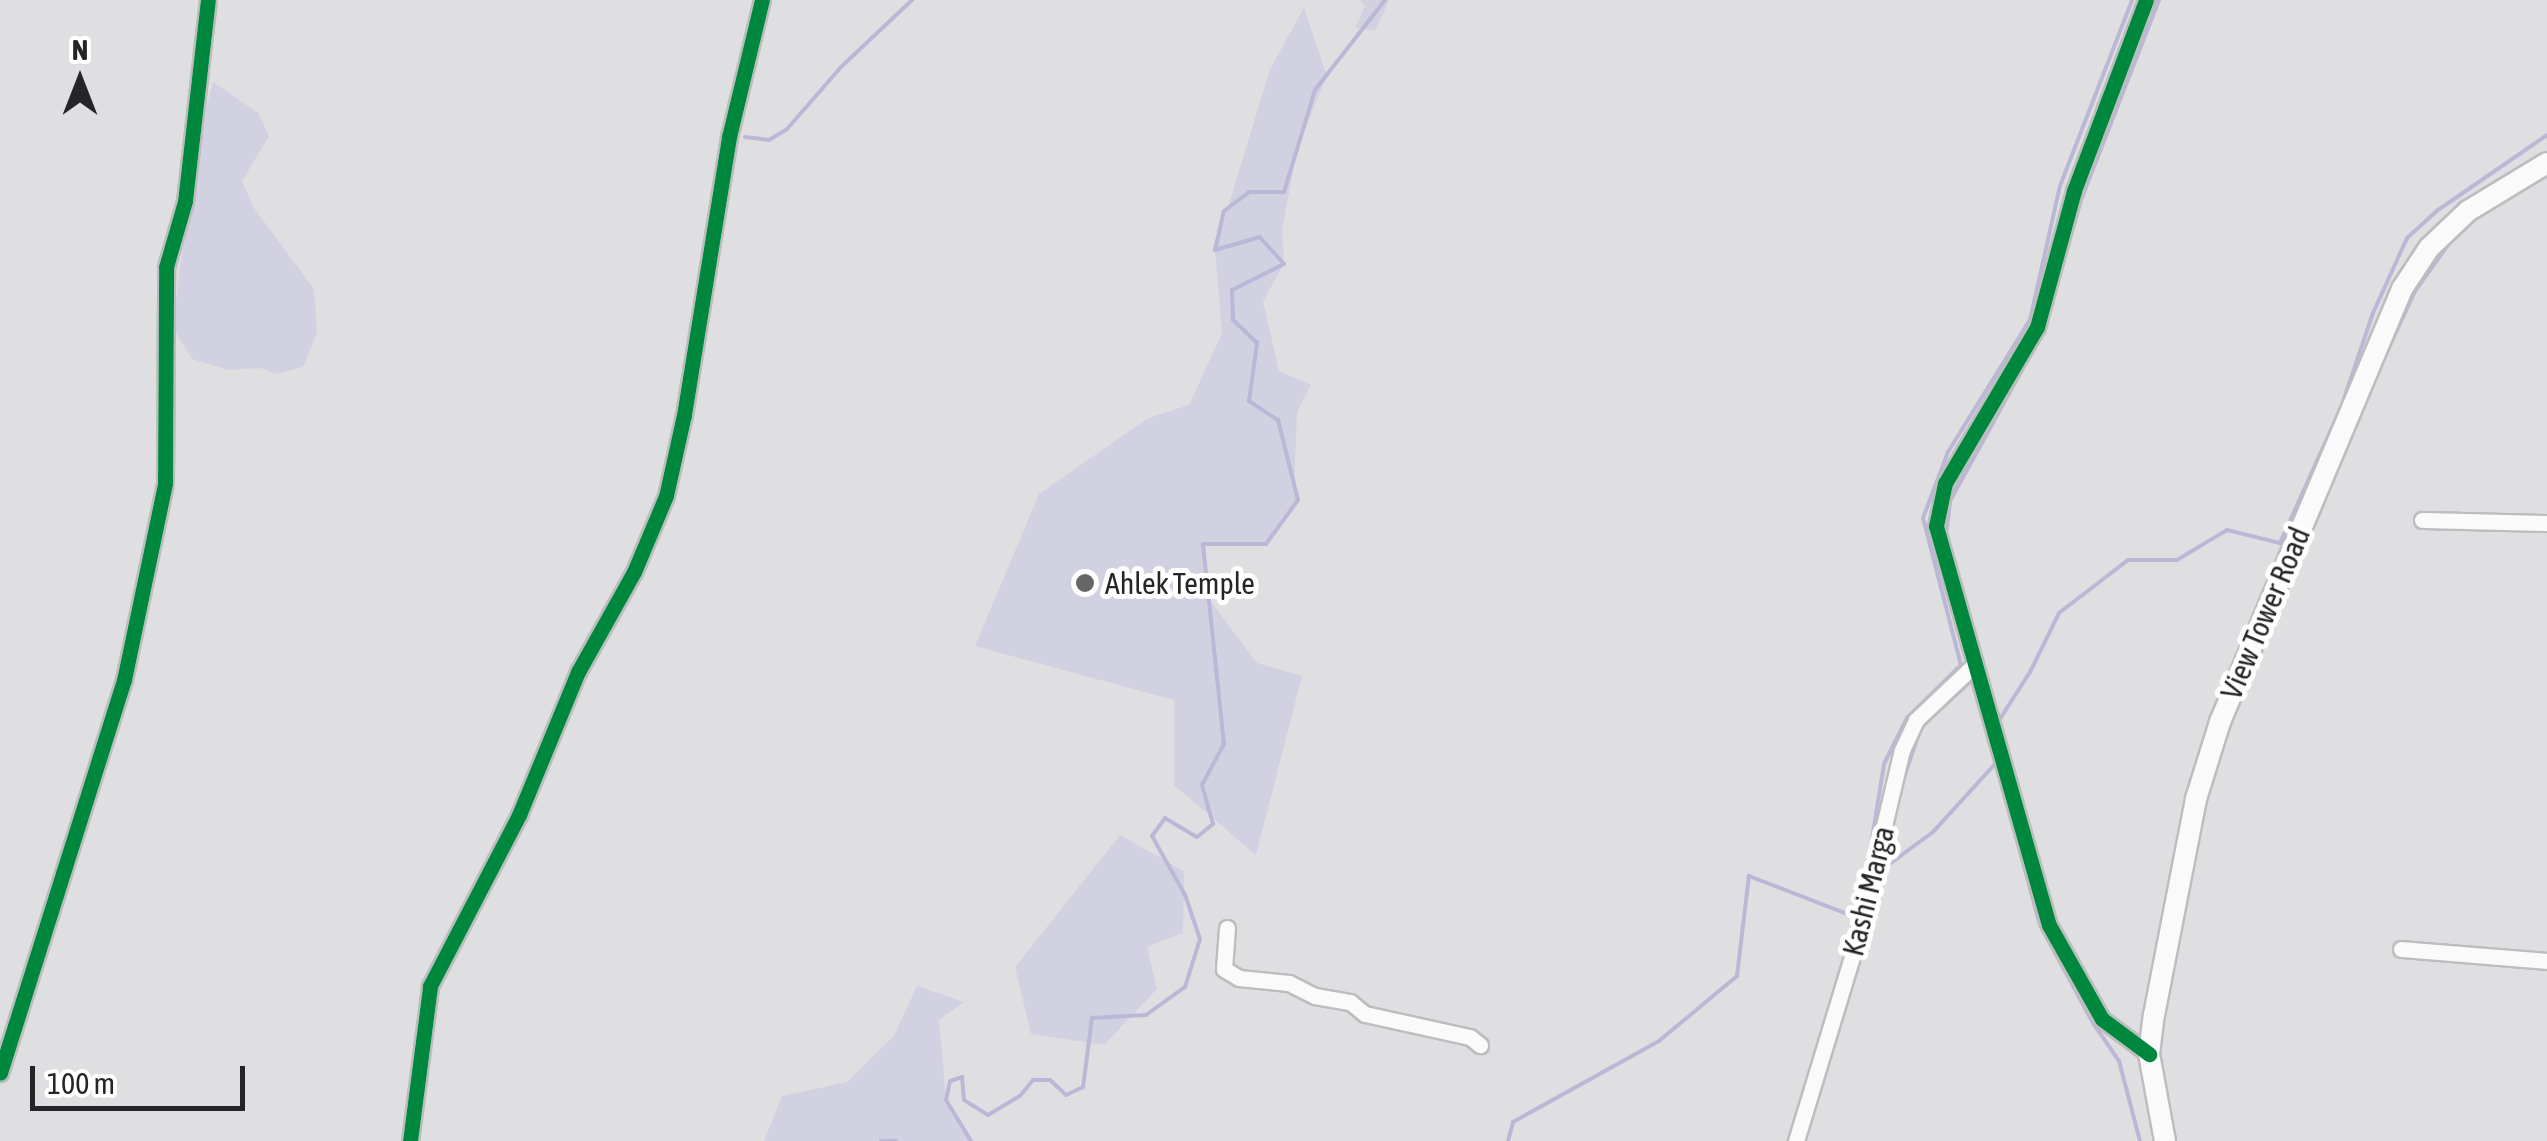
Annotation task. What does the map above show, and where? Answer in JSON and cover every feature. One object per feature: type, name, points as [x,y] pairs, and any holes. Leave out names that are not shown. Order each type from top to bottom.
[{"type":"street","points":[[0,1073],[124,680],[165,482],[166,267],[185,201],[208,0]]},
{"type":"street","points":[[410,1141],[430,986],[519,815],[578,672],[634,572],[666,496],[750,34],[762,0]]},
{"type":"street","points":[[2146,0],[2074,191],[2036,327],[1945,483],[1936,526],[2049,925],[2102,1019],[2149,1054]]},
{"type":"street","name":"View Tower Road","points":[[2165,1141],[2149,1054],[2196,799],[2220,722],[2388,317],[2429,248],[2468,210],[2547,163]]},
{"type":"street","points":[[2422,520],[2547,523]]},
{"type":"street","name":"Kashi Marga","points":[[1796,1141],[1857,940],[1902,750],[1916,720],[1975,664]]},
{"type":"street","points":[[1226,928],[1224,969],[1239,978],[1289,982],[1315,996],[1350,1002],[1365,1014],[1470,1037],[1480,1045]]},
{"type":"street","points":[[2402,949],[2547,961]]},
{"type":"shaded area","points":[[1360,0],[1389,0],[1376,30],[1355,28],[1365,6]]},
{"type":"shaded area","points":[[1304,8],[1327,76],[1298,146],[1282,230],[1284,264],[1263,301],[1279,371],[1311,385],[1297,413],[1294,487],[1298,500],[1266,544],[1203,544],[1209,599],[1257,663],[1302,676],[1256,855],[1174,785],[1174,700],[975,646],[1039,494],[1148,418],[1189,405],[1222,333],[1215,250],[1270,69]]},
{"type":"shaded area","points":[[213,82],[258,113],[269,136],[242,181],[254,208],[314,289],[317,333],[303,367],[277,374],[260,368],[228,370],[192,359],[173,328],[185,221],[198,180],[190,167]]},
{"type":"shaded area","points":[[1120,835],[1184,871],[1183,933],[1147,947],[1157,989],[1104,1045],[1031,1034],[1015,967]]},
{"type":"shaded area","points":[[917,986],[964,1002],[939,1020],[946,1100],[971,1141],[764,1141],[782,1096],[847,1082],[894,1036]]},
{"type":"waterway","points":[[745,137],[769,140],[787,129],[841,67],[912,0]]},
{"type":"waterway","points":[[971,1141],[946,1100],[950,1081],[962,1077],[964,1100],[988,1115],[1020,1096],[1033,1080],[1050,1080],[1066,1095],[1083,1087],[1092,1018],[1146,1015],[1185,987],[1200,939],[1185,895],[1152,836],[1165,818],[1197,837],[1213,824],[1202,785],[1224,744],[1203,544],[1266,544],[1298,500],[1278,420],[1249,401],[1257,343],[1233,320],[1232,290],[1284,264],[1260,237],[1215,250],[1224,211],[1249,192],[1284,192],[1315,90],[1385,0]]},
{"type":"waterway","points":[[1869,857],[1884,764],[1907,718],[1961,665],[1923,518],[1948,452],[2030,320],[2060,186],[2132,0]]},
{"type":"waterway","points":[[1946,535],[1950,501],[2044,330],[2081,200],[2159,0]]},
{"type":"waterway","points":[[1998,722],[2030,672],[2059,613],[2128,560],[2177,560],[2227,530],[2280,543],[2341,408],[2373,313],[2407,238],[2438,210],[2547,135]]},
{"type":"waterway","points":[[2464,229],[2479,215]]},
{"type":"waterway","points":[[2379,369],[2415,291],[2453,238]]},
{"type":"waterway","points":[[2321,507],[2354,428]]},
{"type":"waterway","points":[[1972,680],[1996,763],[1933,832],[1888,865],[1895,804],[1921,727],[1972,680]]},
{"type":"waterway","points":[[1997,767],[2040,925],[2093,1023],[2119,1061],[2140,1141]]},
{"type":"waterway","points":[[1508,1141],[1513,1122],[1659,1041],[1737,976],[1749,876],[1855,917]]},
{"type":"waterway","points":[[1846,949],[1855,915]]},
{"type":"waterway","points":[[881,1141],[896,1141]]},
{"type":"cycle path","points":[[0,1073],[124,680],[165,483],[166,267],[185,201],[208,0]]},
{"type":"cycle path","points":[[410,1141],[430,986],[519,815],[578,672],[634,572],[666,496],[684,415],[729,137],[762,0]]},
{"type":"cycle path","points":[[2146,0],[2074,191],[2037,327],[1945,483],[1936,526],[2049,925],[2102,1019],[2149,1054]]},
{"type":"place","name":"Ahlek Temple","points":[[1085,583]]}]
